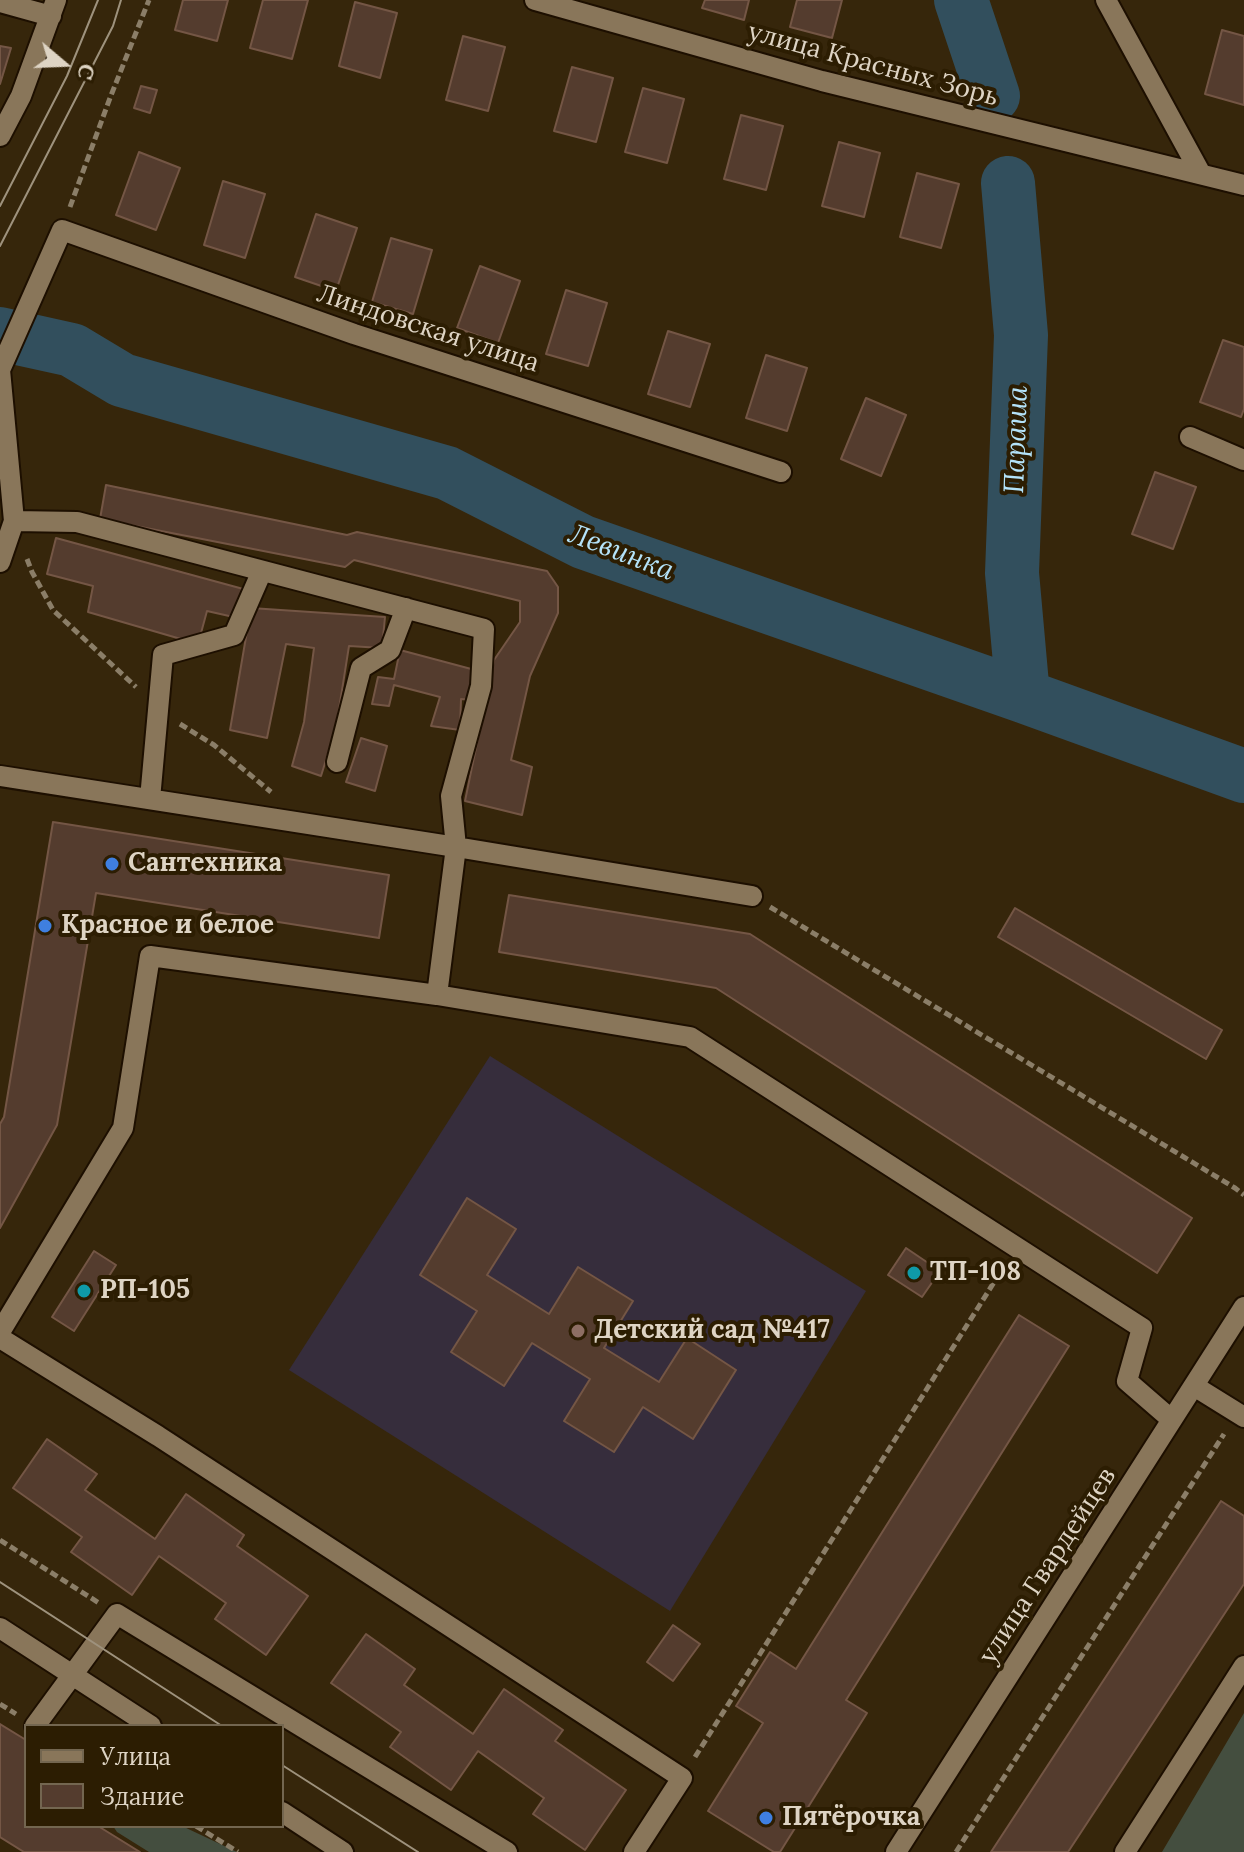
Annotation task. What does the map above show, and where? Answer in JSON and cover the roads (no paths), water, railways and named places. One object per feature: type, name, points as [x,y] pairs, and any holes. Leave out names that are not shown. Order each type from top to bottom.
[{"type":"street","name":"улица Красных Зорь","points":[[535,0],[822,81],[1244,185]]},
{"type":"street","points":[[1106,0],[1201,174]]},
{"type":"street","points":[[0,2],[54,8],[21,96],[0,136]]},
{"type":"street","name":"Линдовская улица","points":[[14,521],[0,370],[62,230],[354,334],[781,472]]},
{"type":"street","points":[[1190,437],[1244,460]]},
{"type":"street","points":[[0,562],[14,521],[77,522],[484,629],[481,686],[451,796],[456,847],[437,995]]},
{"type":"street","points":[[150,799],[163,655],[234,635],[262,571]]},
{"type":"street","points":[[337,762],[361,668],[390,650],[406,608]]},
{"type":"street","points":[[0,776],[752,896]]},
{"type":"street","points":[[634,1852],[682,1778],[0,1335],[123,1128],[150,956],[437,995],[690,1037],[1142,1328],[1127,1381],[1172,1420]]},
{"type":"street","name":"улица Гвардейцев","points":[[896,1852],[1244,1307]]},
{"type":"street","points":[[1194,1386],[1241,1415]]},
{"type":"street","points":[[36,1724],[117,1614],[507,1852]]},
{"type":"street","points":[[0,1628],[148,1724]]},
{"type":"street","points":[[1125,1852],[1244,1666]]},
{"type":"street","points":[[284,1813],[343,1852]]},
{"type":"waterway","name":"Параша","points":[[961,0],[993,96]]},
{"type":"waterway","name":"Параша","points":[[1008,183],[1021,335],[1012,573],[1023,696]]},
{"type":"waterway","name":"Левинка","points":[[0,334],[72,350],[122,380],[447,473],[583,542],[1244,776]]},
{"type":"tram line","points":[[0,206],[67,76],[98,0]]},
{"type":"tram line","points":[[0,246],[113,26],[121,0]]},
{"type":"tram line","points":[[0,1582],[219,1724]]},
{"type":"tram line","points":[[284,1766],[418,1852]]},
{"type":"place","name":"Сантехника","points":[[112,864]]},
{"type":"place","name":"Красное и белое","points":[[45,926]]},
{"type":"place","name":"ТП-108","points":[[914,1273]]},
{"type":"place","name":"РП-105","points":[[84,1291]]},
{"type":"place","name":"Детский сад №417","points":[[578,1331]]},
{"type":"place","name":"Пятёрочка","points":[[766,1818]]}]
